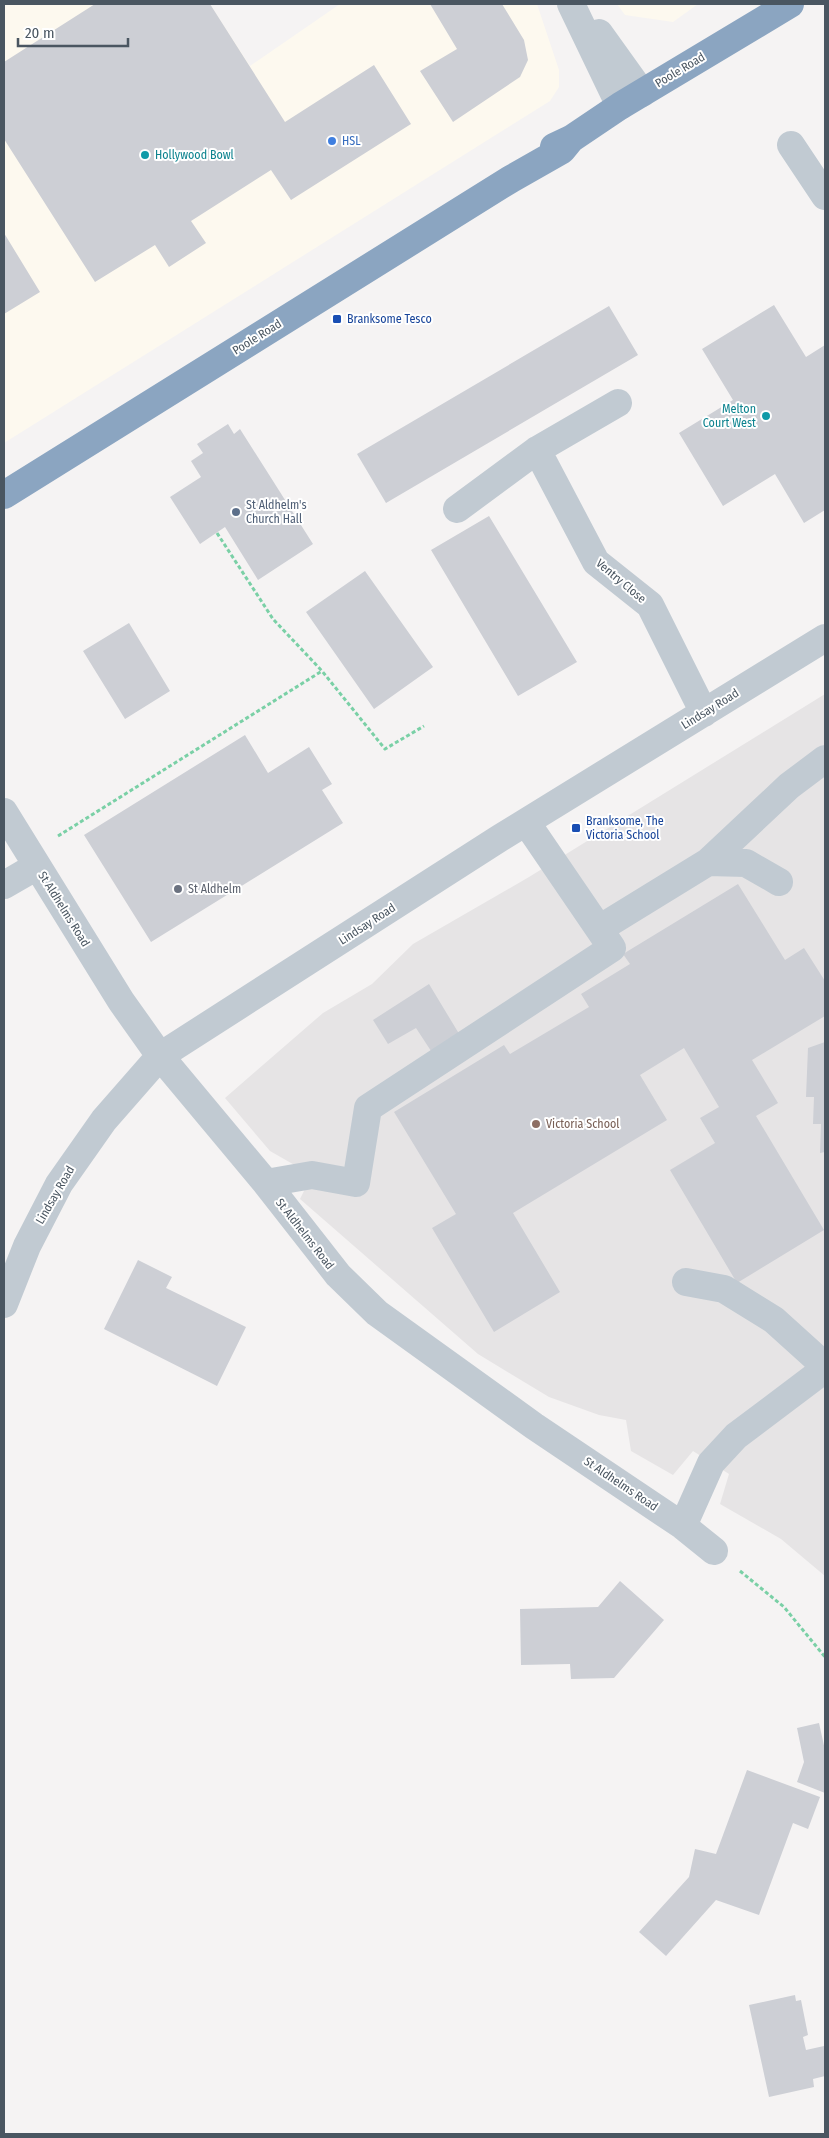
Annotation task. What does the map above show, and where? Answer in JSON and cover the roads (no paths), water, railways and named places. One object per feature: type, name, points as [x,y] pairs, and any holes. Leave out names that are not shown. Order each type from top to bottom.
[{"type":"highway","name":"Poole Road","points":[[4,495],[511,179],[528,162],[571,139],[631,99],[790,4]]},
{"type":"street","points":[[570,4],[631,99]]},
{"type":"street","points":[[578,4],[631,99]]},
{"type":"street","points":[[791,145],[825,196]]},
{"type":"street","points":[[458,509],[537,450],[618,403]]},
{"type":"street","name":"Ventry Close","points":[[537,450],[596,562],[650,605],[704,713]]},
{"type":"street","name":"Lindsay Road","points":[[4,1304],[27,1246],[58,1184],[104,1120],[160,1056],[526,822],[825,638]]},
{"type":"street","points":[[599,929],[708,862],[789,786],[825,759]]},
{"type":"street","name":"St Aldhelms Road","points":[[4,812],[121,1001],[160,1056],[266,1183],[338,1275],[377,1313],[534,1426],[683,1526],[714,1550]]},
{"type":"street","points":[[266,1183],[312,1175],[356,1183],[368,1108],[612,948],[526,822]]},
{"type":"street","points":[[4,885],[33,860]]},
{"type":"street","points":[[708,862],[746,863],[779,882]]},
{"type":"street","points":[[683,1526],[711,1463],[736,1436],[825,1368],[774,1320],[724,1290],[686,1282]]},
{"type":"place","name":"HSL","points":[[332,141]]},
{"type":"place","name":"Hollywood Bowl","points":[[145,155]]},
{"type":"place","name":"Branksome Tesco","points":[[337,319]]},
{"type":"place","name":"Melton Court West","points":[[766,416]]},
{"type":"place","name":"St Aldhelm's Church Hall","points":[[236,512]]},
{"type":"place","name":"Branksome, The Victoria School","points":[[576,828]]},
{"type":"place","name":"St Aldhelm","points":[[178,889]]},
{"type":"place","name":"Victoria School","points":[[536,1124]]}]
